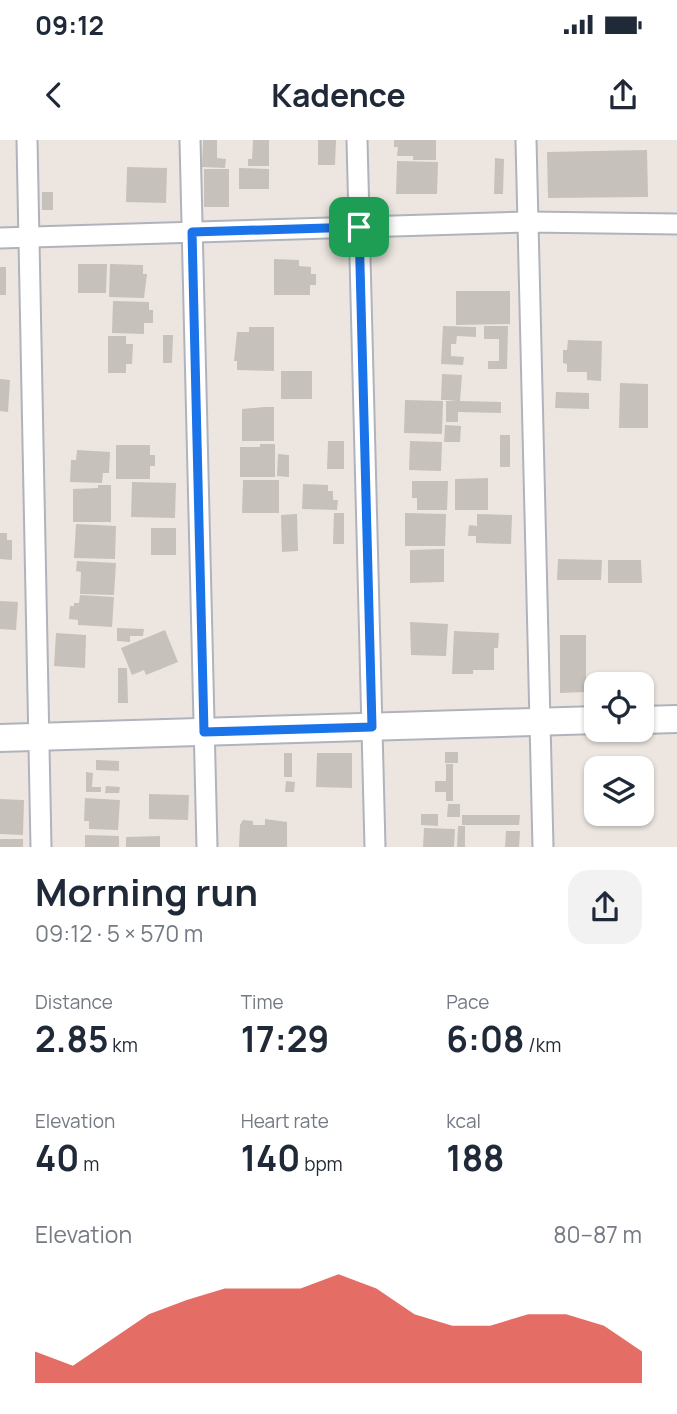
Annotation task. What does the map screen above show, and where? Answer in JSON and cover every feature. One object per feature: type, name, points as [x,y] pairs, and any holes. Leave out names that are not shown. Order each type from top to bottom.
[{"type":"main road","points":[[654,720],[677,719]]},
{"type":"main road","points":[[0,738],[584,720]]},
{"type":"street","points":[[27,140],[41,847]]},
{"type":"street","points":[[190,140],[207,847]]},
{"type":"street","points":[[357,140],[375,847]]},
{"type":"street","points":[[526,140],[543,847]]},
{"type":"street","points":[[0,238],[528,222],[677,224]]},
{"type":"building","points":[[203,140],[217,140],[217,158],[226,159],[225,168],[202,167]]},
{"type":"building","points":[[253,140],[269,140],[269,166],[248,166],[248,159],[252,159]]},
{"type":"building","points":[[318,140],[336,140],[335,165],[318,165]]},
{"type":"building","points":[[394,140],[436,140],[436,160],[413,160],[413,156],[397,156],[398,147],[394,147]]},
{"type":"building","points":[[647,150],[648,197],[548,198],[547,152]]},
{"type":"building","points":[[495,158],[504,159],[503,194],[494,194]]},
{"type":"building","points":[[397,161],[438,162],[437,194],[396,194]]},
{"type":"building","points":[[127,167],[167,168],[166,203],[126,202]]},
{"type":"building","points":[[239,168],[269,169],[269,189],[239,189]]},
{"type":"building","points":[[204,169],[229,169],[229,207],[204,207]]},
{"type":"building","points":[[42,192],[53,192],[53,210],[42,210]]},
{"type":"building","points":[[274,259],[299,260],[299,266],[311,267],[311,274],[316,274],[316,285],[310,285],[310,295],[274,295]]},
{"type":"building","points":[[78,264],[107,264],[106,293],[78,293]]},
{"type":"building","points":[[110,264],[143,265],[143,274],[147,274],[144,298],[109,297]]},
{"type":"building","points":[[0,267],[6,267],[6,295],[0,295]]},
{"type":"building","points":[[456,291],[510,291],[510,324],[456,325]]},
{"type":"building","points":[[113,301],[149,302],[149,310],[153,310],[153,323],[144,323],[144,334],[112,333]]},
{"type":"building","points":[[443,326],[476,327],[476,337],[457,336],[456,344],[451,344],[451,356],[464,357],[463,365],[441,364]]},
{"type":"building","points":[[484,326],[508,326],[507,369],[488,369],[488,361],[499,361],[499,339],[484,339]]},
{"type":"building","points":[[249,327],[274,327],[274,371],[237,370],[237,361],[234,361],[237,332],[249,332]]},
{"type":"building","points":[[163,335],[173,335],[172,363],[163,363]]},
{"type":"building","points":[[108,336],[126,336],[126,344],[133,344],[132,364],[126,364],[126,373],[108,373]]},
{"type":"building","points":[[568,340],[602,341],[601,381],[587,380],[587,372],[567,372],[567,364],[563,363],[563,350],[567,350]]},
{"type":"building","points":[[281,371],[312,371],[312,399],[281,399]]},
{"type":"building","points":[[442,374],[462,375],[460,401],[501,402],[501,413],[458,412],[458,422],[446,422],[446,401],[457,400],[441,400]]},
{"type":"building","points":[[0,379],[10,380],[8,412],[0,411]]},
{"type":"building","points":[[620,383],[648,384],[648,428],[619,428]]},
{"type":"building","points":[[556,392],[589,393],[589,409],[555,408]]},
{"type":"building","points":[[405,400],[443,401],[442,434],[404,433]]},
{"type":"building","points":[[274,407],[274,441],[242,441],[242,409]]},
{"type":"building","points":[[445,425],[461,426],[460,442],[444,442]]},
{"type":"building","points":[[500,435],[510,435],[510,467],[500,467]]},
{"type":"building","points":[[328,441],[344,441],[344,469],[327,469]]},
{"type":"building","points":[[410,441],[442,442],[441,471],[409,470]]},
{"type":"building","points":[[260,444],[275,444],[275,477],[240,477],[240,447],[260,447]]},
{"type":"building","points":[[116,445],[150,445],[150,455],[155,455],[155,466],[150,466],[150,479],[116,479]]},
{"type":"building","points":[[77,450],[110,452],[109,473],[103,473],[102,483],[70,482],[71,460],[76,460]]},
{"type":"building","points":[[278,454],[289,455],[289,477],[277,476]]},
{"type":"building","points":[[488,478],[488,510],[455,510],[455,479]]},
{"type":"building","points":[[243,480],[279,480],[279,513],[242,513]]},
{"type":"building","points":[[412,481],[448,481],[447,510],[417,510],[417,498],[412,498]]},
{"type":"building","points":[[132,482],[176,483],[175,518],[131,517]]},
{"type":"building","points":[[303,484],[328,485],[328,491],[333,491],[333,500],[338,500],[337,510],[302,509]]},
{"type":"building","points":[[98,485],[111,485],[111,522],[73,522],[73,489],[98,488]]},
{"type":"building","points":[[334,513],[344,513],[344,544],[333,544]]},
{"type":"building","points":[[405,513],[446,514],[445,546],[405,546]]},
{"type":"building","points":[[297,514],[298,551],[282,552],[281,515]]},
{"type":"building","points":[[477,514],[512,515],[511,544],[476,543],[476,536],[468,536],[469,525],[477,526]]},
{"type":"building","points":[[76,524],[116,526],[115,559],[74,558]]},
{"type":"building","points":[[151,528],[176,528],[176,555],[151,555]]},
{"type":"building","points":[[0,533],[7,533],[7,540],[12,540],[12,560],[0,559]]},
{"type":"building","points":[[444,549],[444,582],[410,583],[410,550]]},
{"type":"building","points":[[558,559],[602,560],[601,580],[557,580]]},
{"type":"building","points":[[608,560],[641,560],[642,583],[608,583]]},
{"type":"building","points":[[77,561],[116,563],[114,595],[80,594],[81,572],[76,571]]},
{"type":"building","points":[[80,595],[114,597],[112,627],[78,625],[78,620],[69,619],[70,606],[79,603]]},
{"type":"building","points":[[0,601],[18,602],[16,630],[0,629]]},
{"type":"building","points":[[410,622],[448,624],[446,656],[411,655]]},
{"type":"building","points":[[117,628],[144,629],[143,636],[130,636],[130,642],[117,641]]},
{"type":"building","points":[[165,630],[178,662],[146,675],[144,670],[132,675],[121,648]]},
{"type":"building","points":[[454,631],[499,633],[498,648],[494,648],[494,670],[452,674]]},
{"type":"building","points":[[56,633],[86,635],[85,668],[54,666]]},
{"type":"building","points":[[560,635],[586,635],[584,692],[560,693]]},
{"type":"building","points":[[118,668],[127,668],[128,703],[118,703]]},
{"type":"building","points":[[445,752],[458,752],[458,763],[445,763]]},
{"type":"building","points":[[284,753],[292,753],[292,777],[284,777]]},
{"type":"building","points":[[317,753],[352,753],[352,788],[316,787]]},
{"type":"building","points":[[96,760],[119,761],[119,771],[96,770]]},
{"type":"building","points":[[446,764],[453,764],[453,801],[446,801],[446,792],[435,792],[435,781],[446,781]]},
{"type":"building","points":[[86,772],[93,773],[92,787],[101,787],[101,792],[86,792]]},
{"type":"building","points":[[286,781],[295,782],[294,792],[285,792]]},
{"type":"building","points":[[106,786],[120,787],[119,793],[105,793]]},
{"type":"building","points":[[149,794],[189,795],[188,820],[149,819]]},
{"type":"building","points":[[85,798],[120,800],[118,830],[89,829],[89,821],[84,821]]},
{"type":"building","points":[[0,799],[24,800],[23,835],[0,834]]},
{"type":"building","points":[[448,804],[460,804],[460,817],[447,817]]},
{"type":"building","points":[[421,814],[438,814],[438,826],[421,825]]},
{"type":"building","points":[[462,815],[520,815],[519,825],[462,825]]},
{"type":"building","points":[[265,819],[287,822],[287,847],[239,847],[240,825],[243,820],[253,821],[253,825],[265,825]]},
{"type":"building","points":[[458,826],[465,826],[465,847],[457,847]]},
{"type":"building","points":[[424,828],[455,829],[454,847],[423,847]]},
{"type":"building","points":[[506,831],[520,831],[519,847],[505,847]]},
{"type":"building","points":[[85,835],[119,836],[119,847],[85,847]]},
{"type":"building","points":[[160,836],[160,847],[126,847],[126,837]]},
{"type":"building","points":[[0,839],[23,839],[23,847],[0,847]]},
{"type":"route","points":[[359,227],[372,727],[204,732],[192,232],[359,227]]}]
